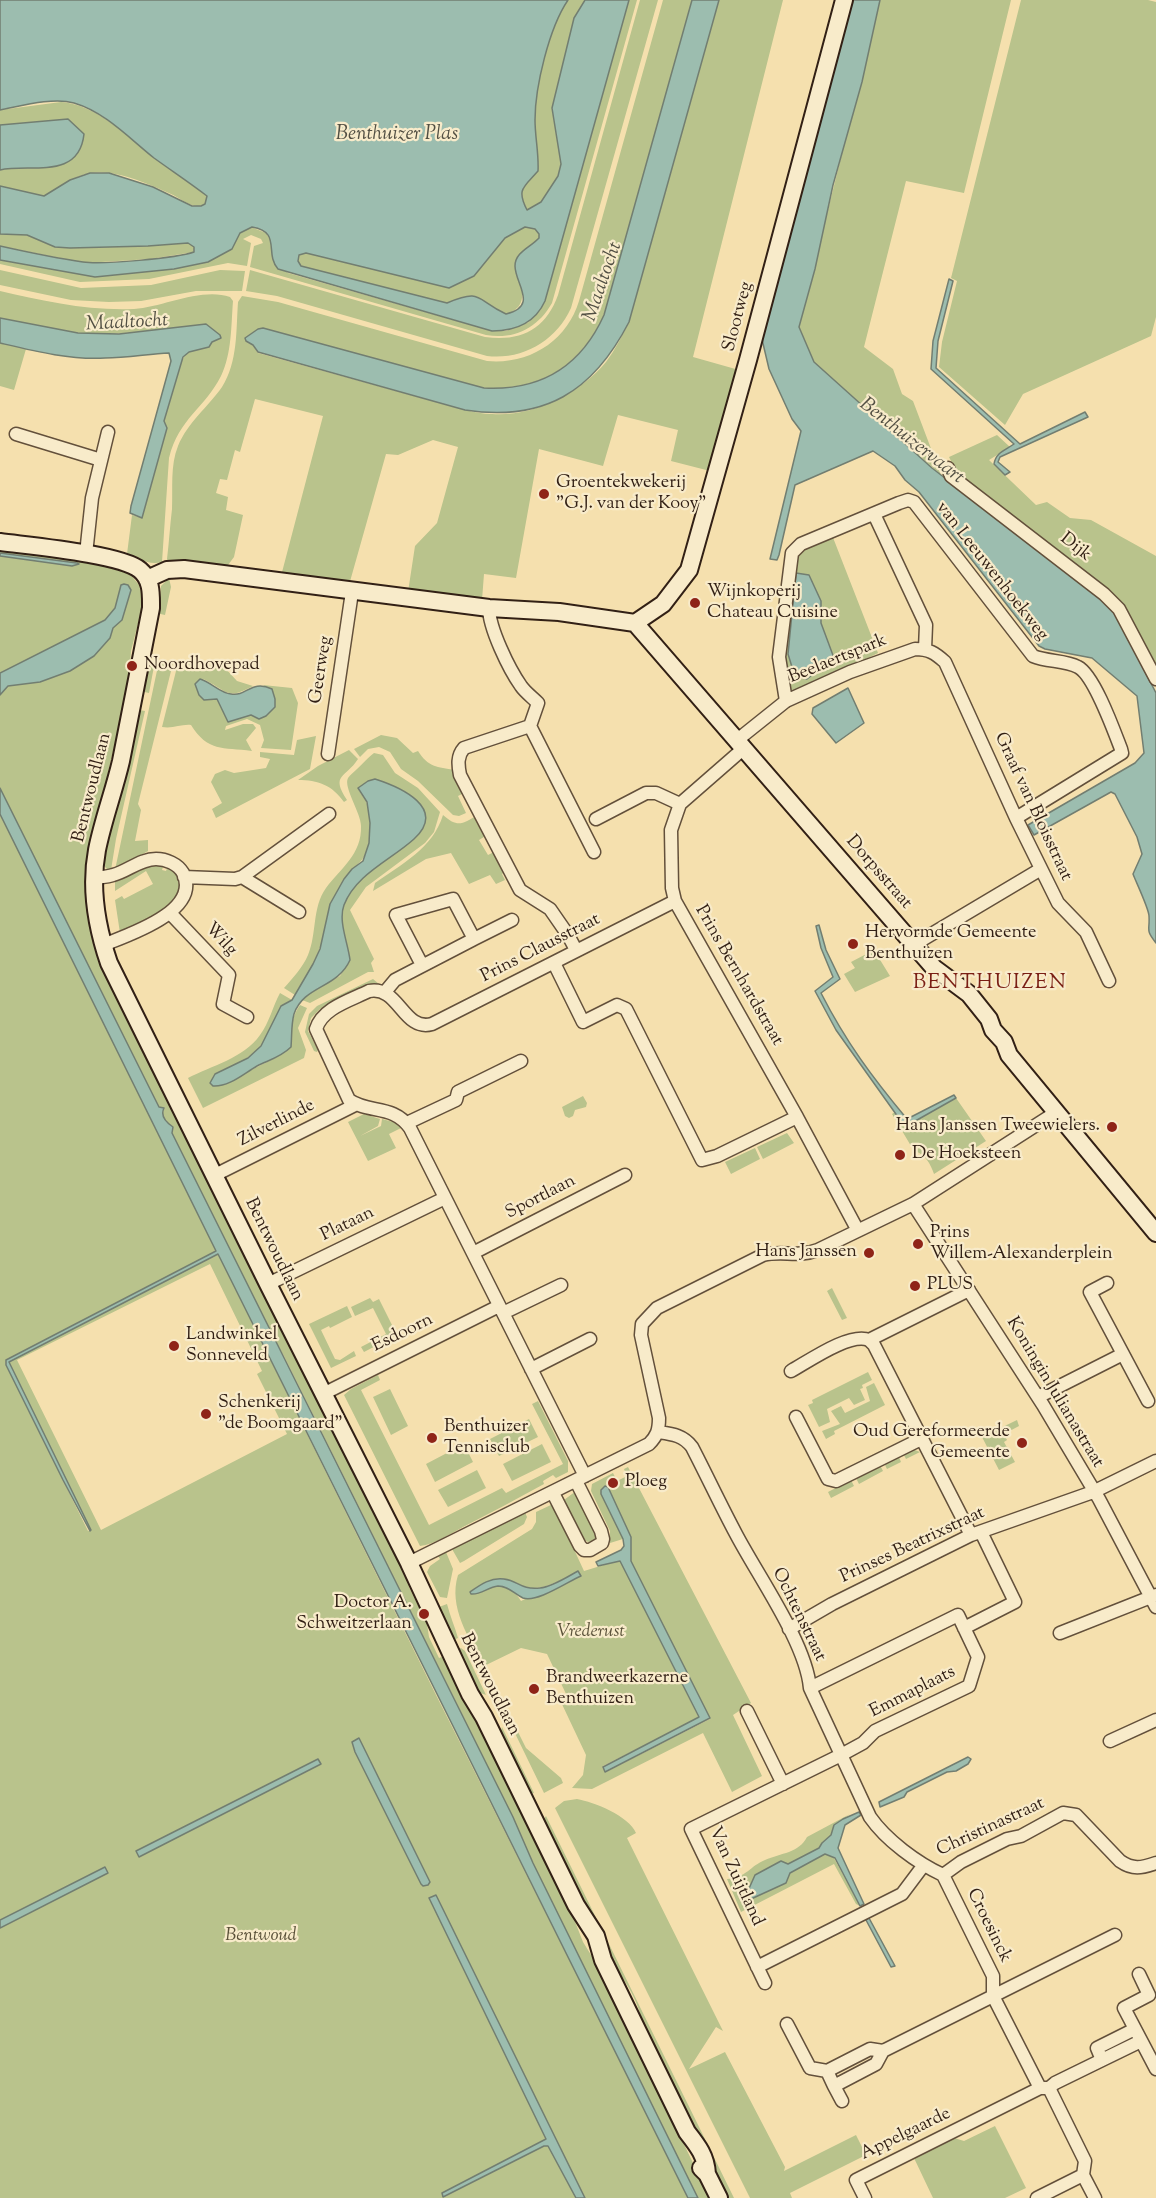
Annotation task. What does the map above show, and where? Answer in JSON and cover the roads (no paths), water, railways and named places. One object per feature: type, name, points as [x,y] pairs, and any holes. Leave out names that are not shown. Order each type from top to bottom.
[{"type":"street","name":"Slootweg","points":[[635,622],[663,604],[689,570],[844,0]]},
{"type":"street","points":[[86,554],[92,498],[108,432]]},
{"type":"street","points":[[16,434],[101,460]]},
{"type":"street","name":"Dijk","points":[[948,468],[951,476],[1104,594],[1119,609],[1156,679]]},
{"type":"street","name":"Beelaertspark","points":[[908,500],[801,544],[792,553],[779,657],[786,701],[850,672],[915,649],[925,649]]},
{"type":"street","name":"van Leeuwenhoekweg","points":[[908,500],[914,502],[1034,656],[1043,660],[1077,666],[1088,675],[1121,749],[1122,753],[1016,818]]},
{"type":"street","points":[[874,514],[926,625],[925,649]]},
{"type":"street","points":[[0,542],[122,560],[140,571],[147,579],[167,570],[184,568],[352,592],[489,608],[559,612],[635,622]]},
{"type":"street","name":"Bentwoudlaan","points":[[147,579],[151,589],[151,608],[120,764],[97,852],[95,878],[99,927],[109,963],[409,1563],[448,1650],[484,1717],[576,1905],[596,1936],[603,1960],[687,2132],[691,2152],[698,2165],[707,2174],[719,2198]]},
{"type":"street","name":"Geerweg","points":[[328,754],[352,592]]},
{"type":"street","points":[[489,608],[489,619],[495,636],[521,687],[538,703],[530,726],[594,852]]},
{"type":"street","name":"Dorpsstraat","points":[[635,622],[934,968],[969,994],[989,1019],[993,1030],[1004,1042],[1009,1054],[1156,1233]]},
{"type":"street","name":"Graaf van Bloisstraat","points":[[925,649],[934,652],[945,662],[1016,818],[1058,903],[1086,932],[1109,981]]},
{"type":"street","points":[[596,819],[646,793],[656,793],[680,804],[786,701]]},
{"type":"street","points":[[530,726],[464,748],[459,757],[458,768],[460,776],[520,890],[550,909],[576,950]]},
{"type":"street","name":"Prins Bernhardstraat","points":[[680,804],[671,830],[672,888],[675,902],[797,1117],[857,1229]]},
{"type":"street","points":[[184,877],[235,879],[242,877],[329,814]]},
{"type":"street","points":[[95,878],[113,875],[154,859],[175,864],[184,877],[184,894],[176,908],[103,945]]},
{"type":"street","points":[[915,944],[1041,869]]},
{"type":"street","points":[[242,877],[299,912]]},
{"type":"street","points":[[422,965],[396,915],[453,899],[474,939]]},
{"type":"street","name":"Prins Clausstraat","points":[[385,992],[413,1022],[424,1026],[440,1021],[576,950],[675,902]]},
{"type":"street","name":"Wilg","points":[[170,913],[229,975],[223,1004],[247,1017]]},
{"type":"street","points":[[512,920],[395,980],[385,992],[369,991],[326,1013],[318,1021],[315,1029],[349,1100],[355,1105],[392,1113],[407,1123],[531,1369],[580,1478],[601,1531],[602,1543],[590,1550],[584,1550],[580,1546],[553,1493]]},
{"type":"street","points":[[554,963],[583,1022],[617,1005],[626,1009],[702,1160],[717,1156],[797,1117]]},
{"type":"street","points":[[407,1123],[456,1100],[458,1092],[521,1061]]},
{"type":"street","name":"Zilverlinde","points":[[214,1175],[355,1105]]},
{"type":"street","points":[[409,1563],[649,1444],[658,1432],[658,1418],[641,1335],[642,1324],[657,1308],[763,1255],[777,1252],[802,1255],[818,1250],[857,1229],[913,1204],[1056,1113]]},
{"type":"street","name":"Sportlaan","points":[[473,1253],[625,1175]]},
{"type":"street","name":"Plataan","points":[[268,1284],[445,1198]]},
{"type":"street","name":"Koningin Julianastraat","points":[[913,1204],[1038,1397],[1099,1499],[1154,1600]]},
{"type":"street","points":[[1107,1283],[1090,1292],[1148,1401]]},
{"type":"street","name":"Esdoorn","points":[[323,1394],[501,1309],[561,1284]]},
{"type":"street","points":[[869,1340],[969,1290]]},
{"type":"street","points":[[791,1371],[847,1341],[862,1337],[874,1345],[921,1439],[1015,1602],[964,1628]]},
{"type":"street","points":[[531,1369],[590,1339]]},
{"type":"street","points":[[1038,1397],[1123,1354]]},
{"type":"street","points":[[796,1417],[828,1479],[836,1481],[921,1439]]},
{"type":"street","name":"Ochtenstraat","points":[[658,1432],[675,1434],[685,1439],[692,1447],[736,1534],[789,1629],[808,1673],[810,1688],[958,1616]]},
{"type":"street","name":"Prinses Beatrixstraat","points":[[789,1629],[832,1604],[976,1534],[1093,1492],[1156,1461]]},
{"type":"street","points":[[1060,1633],[1154,1600]]},
{"type":"street","name":"Emmaplaats","points":[[841,1755],[863,1743],[875,1731],[969,1686],[978,1657],[958,1616]]},
{"type":"street","name":"Christinastraat","points":[[810,1688],[877,1827],[922,1866],[943,1875],[962,1862],[1006,1839],[1021,1836],[1069,1812],[1076,1815],[1128,1867],[1136,1869],[1156,1863]]},
{"type":"street","points":[[747,1712],[783,1784]]},
{"type":"street","points":[[1110,1741],[1156,1720]]},
{"type":"street","name":"Van Zuijtland","points":[[765,1983],[691,1829],[841,1755]]},
{"type":"street","points":[[757,1967],[902,1894],[922,1866]]},
{"type":"street","name":"Croesinck","points":[[943,1875],[993,1976],[993,1996],[1085,2161],[1083,2175],[1095,2198]]},
{"type":"street","name":"Croesinck","points":[[883,2051],[1115,1935]]},
{"type":"street","points":[[1138,1974],[1149,1995],[1124,2008],[1156,2069]]},
{"type":"street","points":[[787,2024],[810,2068],[827,2071],[870,2049],[883,2051],[876,2064],[834,2086]]},
{"type":"street","points":[[1102,2060],[1097,2048],[1134,2029]]},
{"type":"street","points":[[1044,2088],[1141,2041]]},
{"type":"street","points":[[827,2071],[842,2101]]},
{"type":"street","name":"Appelgaarde","points":[[865,2198],[856,2180],[1044,2088]]},
{"type":"street","points":[[1037,2198],[1083,2175]]},
{"type":"water","name":"Benthuizer Plas","points":[[0,0],[568,0],[549,42],[540,75],[535,120],[538,171],[523,189],[522,197],[527,210],[541,202],[558,176],[561,164],[552,108],[574,18],[585,0],[629,0],[545,301],[541,309],[530,320],[509,329],[492,331],[278,269],[274,263],[267,233],[252,227],[240,233],[232,249],[208,262],[174,269],[95,277],[0,260],[0,246],[93,263],[172,257],[194,252],[194,247],[188,243],[55,247],[27,235],[0,234],[0,186],[44,196],[70,180],[90,173],[109,173],[153,187],[192,206],[205,204],[207,196],[154,158],[106,119],[85,107],[66,101],[57,101],[0,110]],"holes":[[[525,227],[535,229],[539,238],[520,253],[515,266],[523,294],[521,306],[506,314],[473,296],[447,303],[301,266],[298,261],[299,255],[306,253],[449,288],[474,276],[505,238]]]},
{"type":"water","points":[[692,0],[719,0],[629,322],[615,346],[582,384],[563,397],[542,406],[493,413],[465,410],[258,352],[246,341],[245,338],[263,328],[484,388],[524,385],[557,372],[584,348],[604,315]]},
{"type":"water","points":[[849,0],[880,0],[862,82],[833,185],[815,269],[799,327],[814,362],[932,468],[1112,608],[1156,693],[1156,943],[1149,932],[1145,902],[1133,874],[1142,854],[1137,837],[1115,794],[1111,792],[1034,835],[1028,825],[1135,763],[1144,753],[1137,696],[1092,658],[1039,646],[919,492],[905,480],[895,466],[873,451],[795,485],[779,555],[777,560],[770,559],[801,431],[792,419],[769,369],[761,335]]},
{"type":"water","points":[[68,119],[84,134],[80,149],[73,158],[51,167],[0,170],[0,125]]},
{"type":"water","points":[[949,279],[953,281],[938,341],[936,368],[1020,444],[1085,412],[1088,417],[1000,457],[998,462],[1010,472],[1005,475],[994,464],[995,460],[999,454],[1014,444],[931,369],[933,341]]},
{"type":"water","points":[[0,318],[78,333],[119,334],[206,324],[220,335],[221,338],[212,342],[209,347],[189,352],[183,357],[164,421],[167,428],[142,518],[130,513],[131,506],[171,361],[169,353],[92,358],[39,352],[0,343]]},
{"type":"water","points":[[0,553],[79,564],[72,566],[0,556]]},
{"type":"water","points":[[796,573],[809,575],[821,601],[821,623],[834,658],[807,679],[801,678],[792,667],[788,654]]},
{"type":"water","points":[[121,585],[128,585],[131,590],[122,620],[113,628],[110,638],[94,656],[70,671],[40,682],[8,686],[0,695],[0,673],[105,620],[115,608]]},
{"type":"water","points":[[200,679],[231,694],[265,686],[272,689],[275,707],[259,719],[251,715],[228,722],[217,699],[204,700],[199,695],[195,684]]},
{"type":"water","points":[[848,688],[864,723],[836,743],[812,714],[813,708]]},
{"type":"water","points":[[375,779],[396,787],[417,800],[426,818],[423,828],[405,847],[365,876],[350,894],[342,911],[342,918],[350,960],[337,977],[305,997],[299,1005],[293,1018],[291,1047],[279,1056],[230,1082],[213,1086],[210,1083],[215,1074],[248,1058],[261,1046],[281,1006],[292,1000],[313,964],[320,949],[330,904],[344,879],[363,861],[369,843],[370,823],[367,802],[358,788]]},
{"type":"water","points":[[0,788],[159,1107],[164,1108],[166,1121],[173,1127],[172,1133],[513,1817],[533,1863],[698,2198],[688,2198],[218,1254],[9,1362],[90,1531],[6,1365],[6,1360],[216,1251],[0,814]]},
{"type":"water","points":[[819,925],[826,950],[840,979],[821,993],[860,1059],[882,1088],[907,1119],[954,1095],[956,1098],[910,1124],[903,1124],[836,1030],[815,991],[833,977],[821,948],[816,926]]},
{"type":"water","points":[[605,1486],[608,1487],[631,1537],[631,1561],[710,1718],[605,1772],[603,1767],[699,1717],[620,1561],[598,1566],[596,1562],[621,1550],[624,1546],[623,1539],[601,1494]]},
{"type":"water","points":[[578,1571],[581,1576],[536,1598],[523,1598],[502,1586],[478,1593],[471,1594],[470,1592],[495,1579],[509,1580],[528,1588],[545,1587]]},
{"type":"water","points":[[359,1738],[430,1882],[428,1885],[421,1884],[355,1752],[352,1742]]},
{"type":"water","points":[[968,1757],[971,1759],[968,1764],[956,1771],[947,1772],[907,1792],[904,1797],[880,1807],[879,1802]]},
{"type":"water","points":[[318,1759],[321,1764],[139,1857],[136,1851]]},
{"type":"water","points":[[859,1812],[861,1815],[845,1825],[838,1848],[864,1904],[860,1906],[835,1858],[825,1854],[790,1873],[786,1883],[751,1899],[747,1893],[755,1875],[781,1861],[788,1864],[819,1848],[831,1835],[834,1825]]},
{"type":"water","points":[[105,1867],[108,1873],[0,1928],[0,1920]]},
{"type":"water","points":[[436,1895],[585,2198],[576,2198],[548,2146],[443,2197],[442,2193],[546,2139],[429,1898]]},
{"type":"water","points":[[869,1918],[895,1966],[891,1967],[866,1920]]},
{"type":"place","name":"Groentekwekerij \"G.J. van der Kooy\"","points":[[544,494]]},
{"type":"place","name":"Wijnkoperij Chateau Cuisine","points":[[695,603]]},
{"type":"place","name":"Noordhovepad","points":[[132,666]]},
{"type":"place","name":"Hervormde Gemeente Benthuizen","points":[[853,944]]},
{"type":"place","name":"Hans Janssen Tweewielers.","points":[[1112,1127]]},
{"type":"place","name":"De Hoeksteen","points":[[900,1155]]},
{"type":"place","name":"Prins Willem-Alexanderplein","points":[[918,1244]]},
{"type":"place","name":"Hans Janssen","points":[[869,1253]]},
{"type":"place","name":"PLUS","points":[[915,1286]]},
{"type":"place","name":"Landwinkel Sonneveld","points":[[174,1346]]},
{"type":"place","name":"Schenkerij \"de Boomgaard\"","points":[[206,1414]]},
{"type":"place","name":"Benthuizer Tennisclub","points":[[432,1438]]},
{"type":"place","name":"Oud Gereformeerde Gemeente","points":[[1022,1443]]},
{"type":"place","name":"Ploeg","points":[[613,1483]]},
{"type":"place","name":"Doctor A. Schweitzerlaan","points":[[424,1614]]},
{"type":"place","name":"Brandweerkazerne Benthuizen","points":[[534,1689]]},
{"type":"district","name":"BENTHUIZEN","points":[[990,984]]},
{"type":"water label","name":"Maaltocht","points":[[604,282]]},
{"type":"water label","name":"Maaltocht","points":[[127,324]]},
{"type":"water label","name":"Benthuizervaart","points":[[911,442]]},
{"type":"park label","name":"Vrederust","points":[[591,1633]]},
{"type":"park label","name":"Bentwoud","points":[[261,1937]]}]
